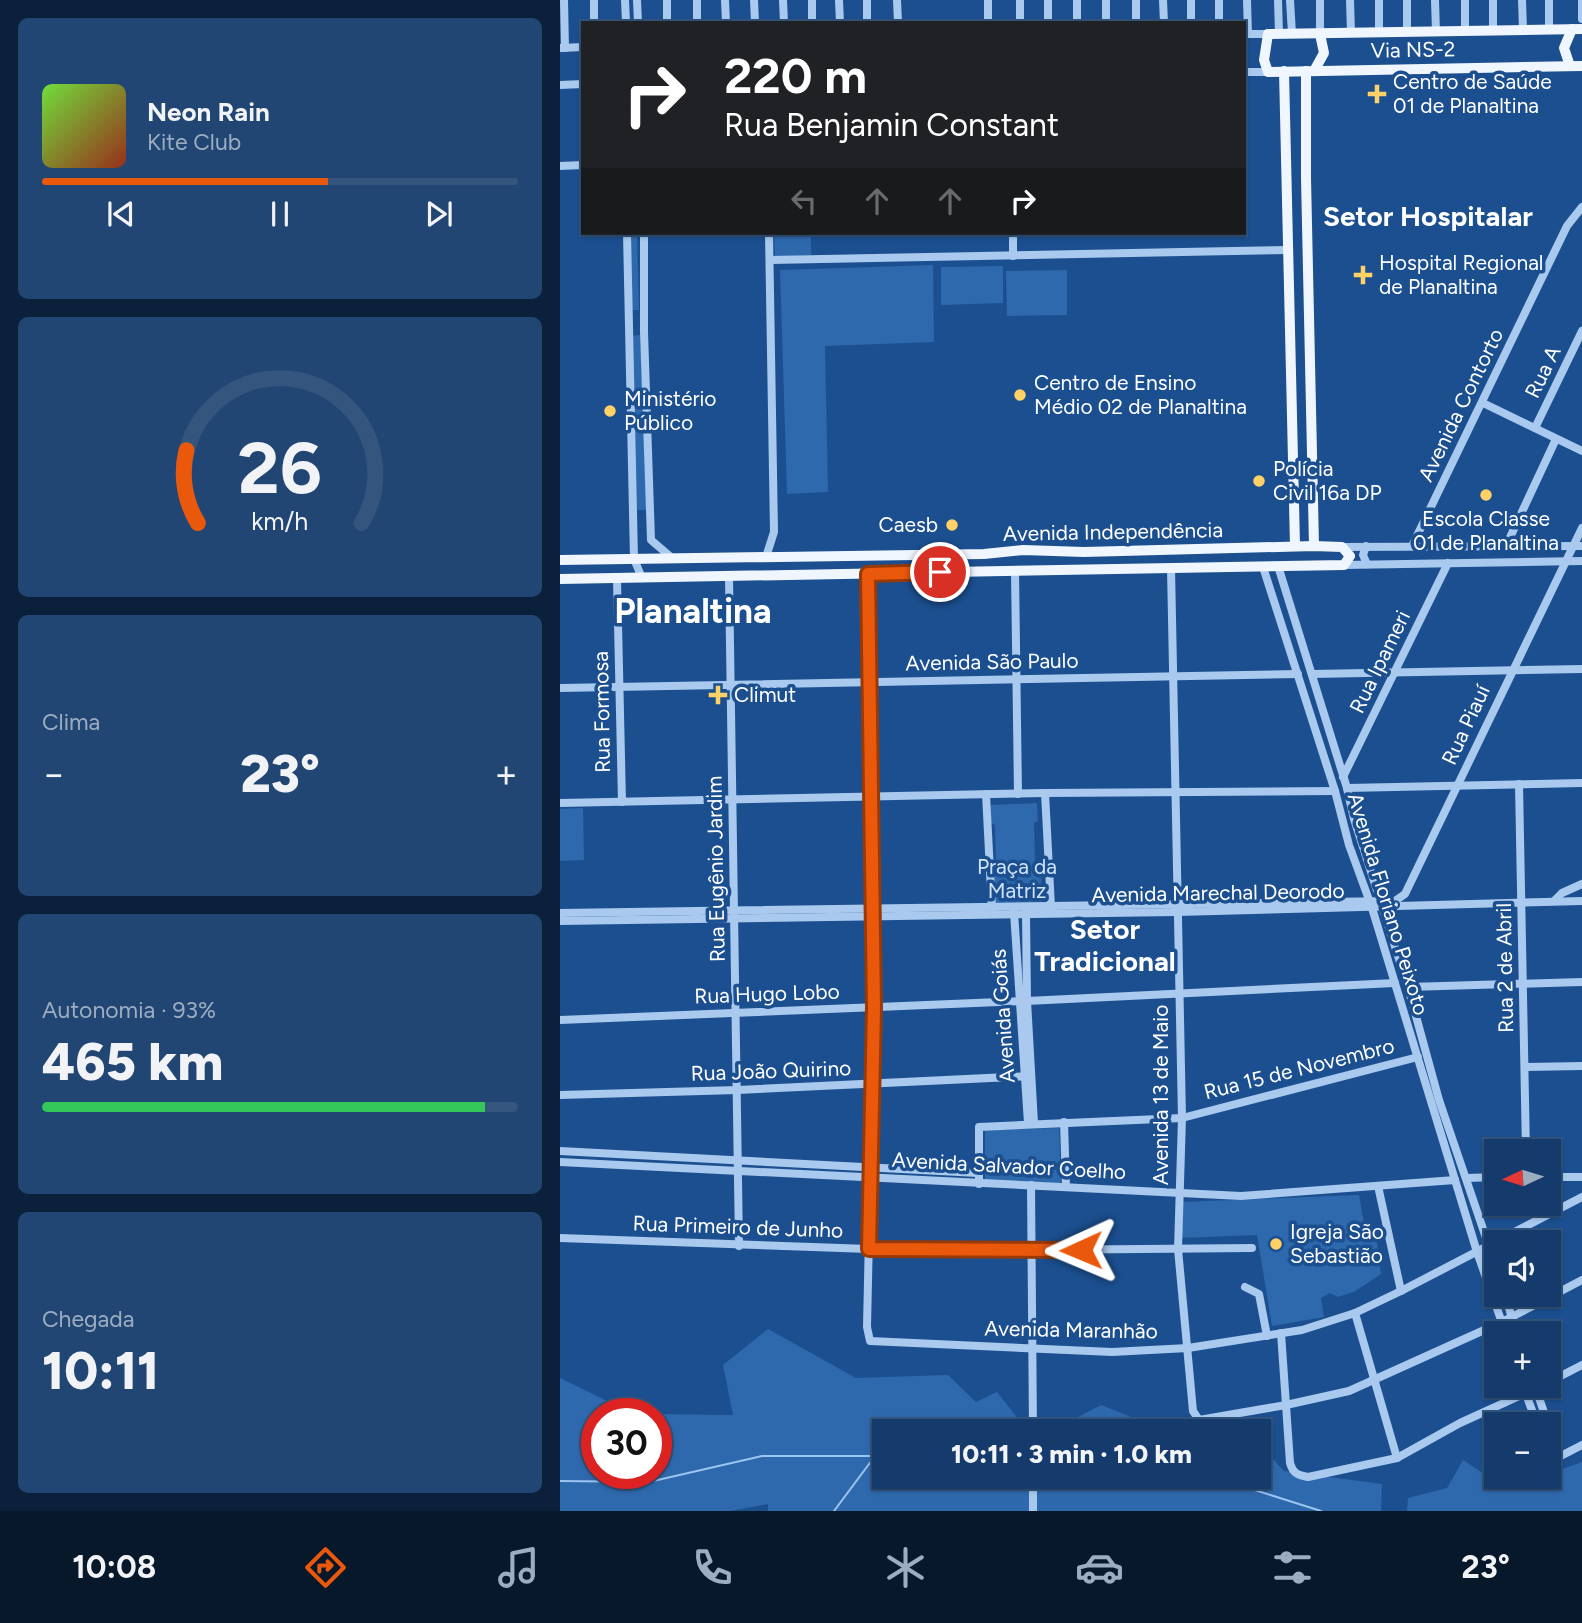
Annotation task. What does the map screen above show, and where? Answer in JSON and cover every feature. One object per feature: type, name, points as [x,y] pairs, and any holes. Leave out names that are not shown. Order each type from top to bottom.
[{"type":"main road","points":[[1268,72],[1264,60],[1274,34],[1577,29]]},
{"type":"main road","points":[[1576,66],[1564,48],[1577,29]]},
{"type":"main road","points":[[1314,546],[1306,178],[1310,71],[1324,53],[1320,34]]},
{"type":"main road","name":"Via NS-2","points":[[1268,72],[1576,66]]},
{"type":"main road","points":[[1284,71],[1290,250],[1294,546]]},
{"type":"main road","points":[[1287,164],[1297,166],[1306,178]]},
{"type":"main road","points":[[1291,328],[1309,323]]},
{"type":"main road","points":[[1292,411],[1311,411]]},
{"type":"main road","points":[[1293,454],[1312,455]]},
{"type":"main road","points":[[1294,518],[1314,518]]},
{"type":"main road","points":[[1342,547],[1350,556],[1343,565]]},
{"type":"main road","name":"Avenida Independência","points":[[560,560],[984,554],[1033,550],[1084,552],[1342,547]]},
{"type":"main road","points":[[1241,548],[1234,558],[1241,566]]},
{"type":"main road","points":[[1215,549],[1220,559],[1216,568]]},
{"type":"main road","points":[[1060,570],[1065,561],[1065,552]]},
{"type":"main road","points":[[1084,552],[1079,561],[1086,570]]},
{"type":"main road","points":[[793,576],[796,555]]},
{"type":"main road","points":[[807,575],[803,563],[804,559],[811,555]]},
{"type":"main road","name":"Avenida Independência","points":[[560,579],[1343,565]]},
{"type":"street","points":[[564,0],[562,48],[581,47]]},
{"type":"street","points":[[594,0],[594,21]]},
{"type":"street","points":[[625,0],[626,21]]},
{"type":"street","points":[[637,0],[638,21]]},
{"type":"street","points":[[667,0],[667,21]]},
{"type":"street","points":[[696,0],[697,21]]},
{"type":"street","points":[[725,0],[726,21]]},
{"type":"street","points":[[754,0],[755,21]]},
{"type":"street","points":[[783,0],[784,21]]},
{"type":"street","points":[[811,0],[812,21]]},
{"type":"street","points":[[839,0],[840,21]]},
{"type":"street","points":[[867,0],[867,21]]},
{"type":"street","points":[[897,0],[898,21]]},
{"type":"street","points":[[988,0],[988,21]]},
{"type":"street","points":[[1020,0],[1020,21]]},
{"type":"street","points":[[1048,0],[1048,21]]},
{"type":"street","points":[[1077,0],[1077,21]]},
{"type":"street","points":[[1106,0],[1106,21]]},
{"type":"street","points":[[1136,0],[1136,21]]},
{"type":"street","points":[[1163,0],[1164,21]]},
{"type":"street","points":[[1191,0],[1191,21]]},
{"type":"street","points":[[1219,0],[1219,21]]},
{"type":"street","points":[[1247,0],[1246,34],[1274,34],[1278,0]]},
{"type":"street","points":[[1290,0],[1292,34]]},
{"type":"street","points":[[1320,0],[1320,34]]},
{"type":"street","points":[[1350,0],[1351,33]]},
{"type":"street","points":[[1379,0],[1379,33]]},
{"type":"street","points":[[1407,0],[1407,32]]},
{"type":"street","points":[[1435,0],[1436,32]]},
{"type":"street","points":[[1465,0],[1465,31]]},
{"type":"street","points":[[1493,0],[1493,31]]},
{"type":"street","points":[[1522,0],[1523,30]]},
{"type":"street","points":[[1549,0],[1549,29]]},
{"type":"street","points":[[1582,0],[1582,19]]},
{"type":"street","name":"Via NS-2","points":[[1246,72],[1268,72]]},
{"type":"street","points":[[560,85],[581,84]]},
{"type":"street","points":[[560,166],[581,165]]},
{"type":"street","name":"Avenida Contorto","points":[[1412,546],[1567,226],[1582,208]]},
{"type":"street","points":[[627,235],[634,559],[642,578]]},
{"type":"street","points":[[643,235],[651,540],[673,558]]},
{"type":"street","points":[[766,557],[774,532],[769,235]]},
{"type":"street","points":[[1013,235],[1013,256]]},
{"type":"street","points":[[770,260],[1290,250]]},
{"type":"street","points":[[628,312],[637,317],[643,312]]},
{"type":"street","points":[[629,331],[636,328],[644,332]]},
{"type":"street","name":"Rua A","points":[[1535,428],[1582,331]]},
{"type":"street","points":[[1483,403],[1582,451]]},
{"type":"street","points":[[1512,562],[1517,560],[1519,553],[1509,546],[1556,439]]},
{"type":"street","points":[[633,513],[639,515],[650,512]]},
{"type":"street","points":[[1577,547],[1582,528]]},
{"type":"street","points":[[1366,546],[1363,555],[1367,564]]},
{"type":"street","points":[[1460,563],[1455,561],[1452,554],[1454,549],[1462,546]]},
{"type":"street","name":"Avenida Independência","points":[[1342,547],[1577,547]]},
{"type":"street","name":"Rua Piauí","points":[[1395,901],[1405,894],[1511,670],[1567,561],[1577,547]]},
{"type":"street","name":"Avenida Independência","points":[[1343,565],[1582,561]]},
{"type":"street","name":"Rua Ipameri","points":[[1343,777],[1448,563]]},
{"type":"street","name":"Avenida Floriano Peixoto","points":[[1278,566],[1408,987],[1434,1079],[1435,1101],[1455,1180],[1502,1321]]},
{"type":"street","name":"Avenida Floriano Peixoto","points":[[1263,567],[1335,791],[1349,845],[1371,903],[1424,1082],[1435,1101],[1467,1178],[1485,1230]]},
{"type":"street","name":"Avenida 13 de Maio","points":[[1171,568],[1182,1118],[1178,1249],[1193,1411],[1199,1420],[1286,1405]]},
{"type":"street","points":[[1015,571],[1018,794]]},
{"type":"street","points":[[868,574],[874,1007],[869,1249]]},
{"type":"street","name":"Rua Eugênio Jardim","points":[[729,577],[739,1245]]},
{"type":"street","name":"Rua Formosa","points":[[617,579],[622,802]]},
{"type":"street","points":[[1282,622],[1295,620]]},
{"type":"street","points":[[1311,674],[1582,669]]},
{"type":"street","name":"Avenida São Paulo","points":[[560,688],[1298,674]]},
{"type":"street","points":[[1312,717],[1320,721],[1323,713]]},
{"type":"street","points":[[1317,736],[1321,728],[1329,732]]},
{"type":"street","points":[[1347,788],[1582,783]]},
{"type":"street","name":"Rua 2 de Abril","points":[[1519,784],[1527,1139]]},
{"type":"street","points":[[560,803],[1045,793],[1335,791]]},
{"type":"street","points":[[1045,793],[1051,909]]},
{"type":"street","points":[[986,794],[992,910]]},
{"type":"street","points":[[1342,820],[1350,823],[1354,819]]},
{"type":"street","points":[[1349,845],[1353,839],[1361,841]]},
{"type":"street","points":[[1554,901],[1562,893],[1582,884]]},
{"type":"street","name":"Avenida Marechal Deorodo","points":[[1382,904],[1395,901]]},
{"type":"street","name":"Avenida Marechal Deorodo","points":[[560,913],[734,914],[1582,901]]},
{"type":"street","name":"Avenida Marechal Deorodo","points":[[1014,910],[1026,914],[1051,909]]},
{"type":"street","name":"Avenida Goiás","points":[[1014,910],[1024,1001],[1031,1123]]},
{"type":"street","name":"Avenida Marechal Deorodo","points":[[560,921],[734,914]]},
{"type":"street","name":"Avenida Goiás","points":[[1024,1001],[1026,914]]},
{"type":"street","points":[[1408,987],[1582,982]]},
{"type":"street","name":"Rua Hugo Lobo","points":[[560,1020],[1395,983]]},
{"type":"street","points":[[1405,1013],[1410,1014],[1414,1009]]},
{"type":"street","points":[[1410,1031],[1413,1027],[1419,1027]]},
{"type":"street","name":"Rua 15 de Novembro","points":[[978,1173],[979,1128],[1031,1123],[1182,1118],[1418,1057]]},
{"type":"street","points":[[1525,1067],[1582,1066]]},
{"type":"street","name":"Rua João Quirino","points":[[560,1095],[738,1090],[1028,1076]]},
{"type":"street","points":[[1424,1082],[1430,1084],[1434,1079]]},
{"type":"street","points":[[1064,1122],[1066,1187]]},
{"type":"street","name":"Avenida Salvador Coelho","points":[[560,1151],[871,1172],[978,1173]]},
{"type":"street","name":"Avenida Salvador Coelho","points":[[560,1162],[738,1165]]},
{"type":"street","name":"Avenida Salvador Coelho","points":[[871,1172],[979,1184],[1241,1196],[1455,1180]]},
{"type":"street","points":[[978,1173],[979,1184]]},
{"type":"street","points":[[1467,1178],[1484,1177]]},
{"type":"street","points":[[1561,1177],[1582,1177]]},
{"type":"street","points":[[1031,1185],[1033,1419]]},
{"type":"street","points":[[1378,1186],[1401,1291]]},
{"type":"street","points":[[1519,1230],[1582,1197]]},
{"type":"street","name":"Rua Primeiro de Junho","points":[[560,1238],[869,1249],[1252,1248]]},
{"type":"street","points":[[1477,1252],[1484,1248]]},
{"type":"street","name":"Avenida Maranhão","points":[[869,1249],[867,1327],[870,1341],[1112,1352],[1188,1348],[1302,1329],[1355,1313],[1477,1252]]},
{"type":"street","points":[[1504,1321],[1582,1280]]},
{"type":"street","points":[[1245,1287],[1259,1294],[1267,1336]]},
{"type":"street","points":[[1508,1307],[1513,1321]]},
{"type":"street","points":[[1355,1313],[1398,1458]]},
{"type":"street","points":[[1286,1405],[1349,1391],[1484,1330]]},
{"type":"street","points":[[1281,1333],[1290,1463],[1292,1471],[1298,1475],[1308,1477],[1398,1458],[1508,1398]]},
{"type":"street","points":[[1561,1376],[1582,1365]]},
{"type":"street","points":[[1561,1456],[1582,1445]]},
{"type":"street","points":[[1033,1489],[1033,1511]]},
{"type":"green space","points":[[629,235],[637,235],[639,310],[631,310]]},
{"type":"green space","points":[[774,235],[811,235],[811,255],[775,257]]},
{"type":"green space","points":[[933,265],[934,342],[825,346],[828,492],[787,494],[780,270]]},
{"type":"green space","points":[[1003,266],[1003,303],[941,305],[941,267]]},
{"type":"green space","points":[[1067,270],[1067,315],[1007,316],[1006,271]]},
{"type":"green space","points":[[640,335],[647,510],[636,510],[631,336]]},
{"type":"green space","name":"Praça da Matriz","points":[[1037,803],[1038,821],[1034,823],[1035,862],[1041,866],[1042,903],[994,903],[995,825],[991,823],[991,805]]},
{"type":"green space","points":[[583,808],[584,860],[560,861],[560,809]]},
{"type":"green space","points":[[1059,1128],[1061,1184],[985,1180],[985,1130]]},
{"type":"green space","points":[[1359,1195],[1365,1229],[1376,1235],[1381,1274],[1354,1292],[1338,1297],[1330,1293],[1321,1298],[1324,1317],[1272,1326],[1257,1235],[1181,1238],[1181,1202]]},
{"type":"green space","points":[[768,1329],[856,1378],[948,1375],[976,1402],[997,1392],[1018,1419],[872,1419],[872,1489],[1271,1489],[1271,1457],[1284,1471],[1382,1484],[1381,1511],[768,1511],[768,1504],[731,1511],[560,1511],[560,1378],[601,1398],[581,1398],[581,1489],[672,1489],[672,1414],[733,1415],[723,1365]]},
{"type":"green space","points":[[1101,1405],[1136,1419],[1074,1419]]},
{"type":"green space","points":[[1463,1460],[1484,1474],[1484,1489],[1488,1491],[1561,1489],[1561,1470],[1582,1462],[1582,1511],[1407,1511],[1408,1498],[1447,1488]]},
{"type":"waterway","points":[[560,1481],[649,1482],[762,1456],[872,1456]]},
{"type":"waterway","points":[[834,1511],[872,1460]]},
{"type":"waterway","points":[[1251,1489],[1321,1511]]},
{"type":"place","name":"Centro de Saúde 01 de Planaltina","points":[[1377,94]]},
{"type":"place","name":"Hospital Regional de Planaltina","points":[[1363,275]]},
{"type":"place","name":"Centro de Ensino Médio 02 de Planaltina","points":[[1020,395]]},
{"type":"place","name":"Ministério Público","points":[[610,411]]},
{"type":"place","name":"Polícia Civil 16a DP","points":[[1259,481]]},
{"type":"place","name":"Escola Classe 01 de Planaltina","points":[[1486,495]]},
{"type":"place","name":"Caesb","points":[[952,525]]},
{"type":"place","name":"Climut","points":[[718,695]]},
{"type":"place","name":"Igreja São Sebastião","points":[[1276,1244]]},
{"type":"district","name":"Setor Hospitalar","points":[[1428,216]]},
{"type":"district","name":"Planaltina","points":[[693,611]]},
{"type":"district","name":"Setor Tradicional","points":[[1105,945]]},
{"type":"route","points":[[940,572],[868,574],[874,1007],[869,1249],[1081,1250]]}]
